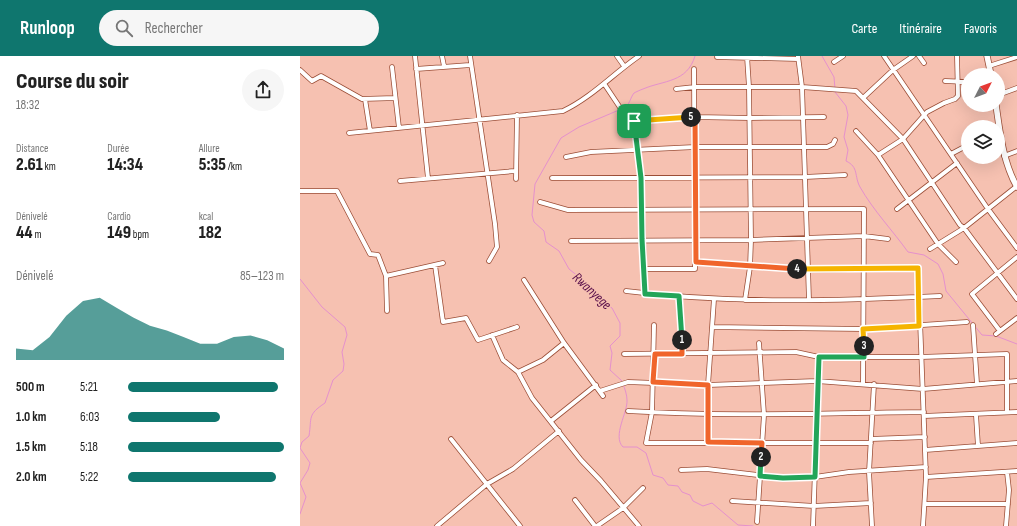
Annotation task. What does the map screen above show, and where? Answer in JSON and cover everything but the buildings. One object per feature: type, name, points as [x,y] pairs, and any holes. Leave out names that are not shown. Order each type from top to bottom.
[{"type":"street","points":[[415,56],[428,178]]},
{"type":"street","points":[[442,56],[444,66]]},
{"type":"street","points":[[470,56],[470,65],[497,247],[489,261]]},
{"type":"street","points":[[617,56],[624,66]]},
{"type":"street","points":[[349,133],[563,110],[577,104],[604,85],[624,66],[639,56]]},
{"type":"street","points":[[834,62],[843,56]]},
{"type":"street","points":[[884,56],[988,209],[1017,248]]},
{"type":"street","points":[[863,98],[893,70],[913,56]]},
{"type":"street","points":[[919,56],[924,63]]},
{"type":"street","points":[[878,155],[903,139],[924,116],[958,96],[957,56]]},
{"type":"street","points":[[987,56],[989,66],[1017,57]]},
{"type":"street","points":[[717,57],[798,58],[802,87],[809,300]]},
{"type":"street","points":[[745,300],[750,266],[751,240],[750,87],[747,57]]},
{"type":"street","points":[[416,69],[470,65]]},
{"type":"street","points":[[392,67],[399,128]]},
{"type":"street","points":[[643,269],[695,269],[696,262],[694,239],[696,178],[694,69]]},
{"type":"street","points":[[300,70],[312,81],[320,76],[365,99],[395,98]]},
{"type":"street","points":[[945,80],[961,81]]},
{"type":"street","points":[[604,85],[621,109],[634,121],[641,178],[645,294]]},
{"type":"street","points":[[676,89],[695,87],[802,87],[856,91],[903,139],[960,225],[964,228],[1017,299]]},
{"type":"street","points":[[1005,92],[1017,88]]},
{"type":"street","points":[[365,99],[370,131]]},
{"type":"street","points":[[516,179],[517,115]]},
{"type":"street","points":[[634,121],[695,116],[750,118],[824,117]]},
{"type":"street","points":[[856,131],[878,155],[909,198],[938,244],[956,262]]},
{"type":"street","points":[[566,157],[590,152],[695,147],[828,147],[833,144],[835,140]]},
{"type":"street","points":[[950,154],[961,148]]},
{"type":"street","points":[[1005,156],[1017,151]]},
{"type":"street","points":[[930,249],[964,228],[1016,184],[1005,159]]},
{"type":"street","points":[[896,209],[931,181],[957,164]]},
{"type":"street","points":[[400,181],[515,171]]},
{"type":"street","points":[[552,178],[805,177],[845,175]]},
{"type":"street","points":[[300,191],[337,192],[370,254],[378,255],[386,276],[387,311]]},
{"type":"street","points":[[540,202],[568,210],[751,208],[864,209],[862,268],[864,357],[863,384]]},
{"type":"street","points":[[571,241],[642,239],[751,240],[864,236],[888,239]]},
{"type":"street","points":[[1017,257],[972,294],[998,332],[1017,318]]},
{"type":"street","points":[[696,262],[807,270],[918,268],[919,326],[926,467],[923,526]]},
{"type":"street","points":[[386,276],[443,263]]},
{"type":"street","points":[[436,265],[443,322],[466,318],[478,340],[517,327]]},
{"type":"street","points":[[524,280],[564,343],[603,396]]},
{"type":"street","points":[[626,291],[645,294],[745,300],[862,300],[940,296]]},
{"type":"street","points":[[679,296],[682,354]]},
{"type":"street","points":[[708,442],[708,385],[714,298]]},
{"type":"street","points":[[712,327],[863,329],[967,322]]},
{"type":"street","points":[[654,325],[655,354],[652,412],[646,443],[708,442],[816,444],[925,437]]},
{"type":"street","points":[[973,325],[977,384]]},
{"type":"street","points":[[492,335],[503,360],[518,372],[532,398],[559,430],[581,460],[639,526]]},
{"type":"street","points":[[757,522],[764,415],[759,342]]},
{"type":"street","points":[[518,372],[543,360],[564,343]]},
{"type":"street","points":[[624,354],[796,352],[819,357],[921,357],[1007,354],[1007,412]]},
{"type":"street","points":[[813,526],[819,357]]},
{"type":"street","points":[[600,391],[628,382],[708,385],[817,381],[874,384],[923,389],[1017,381]]},
{"type":"street","points":[[872,526],[870,472],[874,384]]},
{"type":"street","points":[[551,421],[596,385]]},
{"type":"street","points":[[628,411],[764,415],[872,413],[976,415],[1017,412]]},
{"type":"street","points":[[976,415],[978,446]]},
{"type":"street","points":[[437,526],[487,484],[513,469],[559,430]]},
{"type":"street","points":[[451,439],[520,526]]},
{"type":"street","points":[[925,450],[1017,443]]},
{"type":"street","points":[[681,470],[707,469],[783,478],[815,477],[849,472],[870,472],[926,467]]},
{"type":"street","points":[[926,477],[1017,471]]},
{"type":"street","points":[[1006,526],[1009,490],[1007,472]]},
{"type":"street","points":[[576,500],[596,526],[623,508],[643,488]]},
{"type":"street","points":[[732,501],[814,506],[871,503]]},
{"type":"street","points":[[925,504],[1008,504]]},
{"type":"waterway","name":"Rwanyege","points":[[624,108],[628,105],[634,93],[681,76],[691,65],[695,56]]},
{"type":"waterway","points":[[822,56],[834,77],[835,89]]},
{"type":"waterway","points":[[835,92],[846,106],[848,115],[844,137],[848,150],[846,161],[855,169],[858,183],[871,204],[908,252],[924,255],[938,264],[943,274],[946,291],[982,335],[996,336],[1017,344]]},
{"type":"waterway","name":"Rwanyege","points":[[619,110],[579,127],[561,138],[535,184],[532,215],[534,222],[544,231],[546,242],[559,251],[569,269],[579,277],[588,291],[612,308],[620,323],[620,336],[610,346],[612,353],[610,370],[622,381]]},
{"type":"waterway","points":[[300,279],[322,307],[345,327],[347,335],[342,352],[344,364],[343,371],[333,380],[325,403],[319,407],[311,417],[309,436],[302,442],[300,448],[310,463],[308,470],[300,483],[306,497],[300,514]]},
{"type":"waterway","name":"Rwanyege","points":[[623,384],[627,400],[619,437],[623,447],[637,447],[646,453],[653,475],[663,478],[668,485],[678,486],[682,492],[690,495],[693,501],[703,506],[712,503],[738,525],[753,526]]},
{"type":"route","points":[[695,116],[696,178],[694,239],[696,262],[807,270],[918,268],[919,326],[863,329],[864,357],[819,357],[815,477],[783,478],[760,476],[762,443],[708,442],[708,385],[653,382],[655,354],[682,354],[679,296],[645,294],[641,178],[634,121],[695,116]]}]
